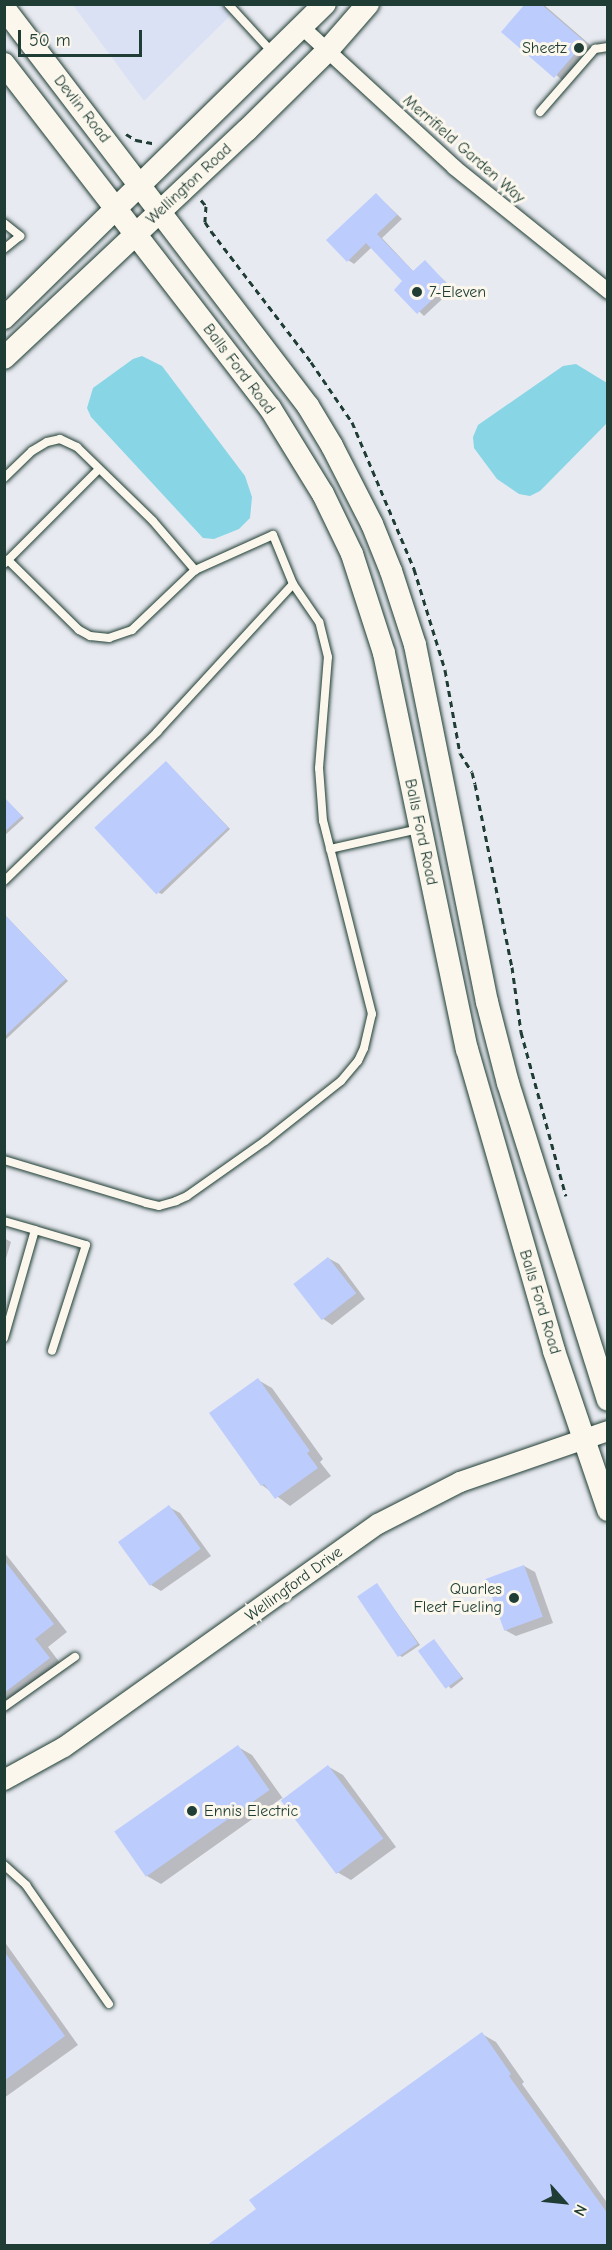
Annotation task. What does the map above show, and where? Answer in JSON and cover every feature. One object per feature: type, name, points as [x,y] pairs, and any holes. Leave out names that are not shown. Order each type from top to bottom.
[{"type":"main road","name":"Wellington Road","points":[[4,318],[275,56],[325,4]]},
{"type":"main road","name":"Wellington Road","points":[[4,358],[159,210],[247,130],[327,51],[368,4]]},
{"type":"main road","name":"Devlin Road","points":[[4,8],[159,210]]},
{"type":"main road","name":"Devlin Road","points":[[4,64],[117,210]]},
{"type":"main road","name":"Balls Ford Road","points":[[117,210],[270,408],[296,447],[340,529],[364,584],[375,619],[467,1049],[554,1351],[608,1510]]},
{"type":"main road","name":"Balls Ford Road","points":[[159,210],[308,406],[338,456],[372,524],[391,571],[415,645],[488,1002],[508,1083],[608,1400]]},
{"type":"main road","points":[[421,829],[441,841],[463,879]]},
{"type":"street","name":"Merrifield Garden Way","points":[[303,28],[454,167],[608,291]]},
{"type":"street","name":"Wellingford Drive","points":[[4,1780],[64,1747],[378,1524],[460,1482],[608,1431]]},
{"type":"lane","points":[[228,4],[275,56]]},
{"type":"lane","points":[[540,112],[595,49],[608,46]]},
{"type":"lane","points":[[4,223],[20,236],[4,249]]},
{"type":"lane","points":[[4,478],[32,451],[47,442],[60,440],[77,447],[153,521],[195,570]]},
{"type":"lane","points":[[4,1160],[159,1206],[187,1196],[265,1141],[341,1081],[358,1061],[364,1048],[372,1014],[323,821],[319,768],[328,657],[319,622],[293,584],[273,535],[195,570],[132,630],[109,638],[90,636],[79,630],[6,562],[99,469]]},
{"type":"lane","points":[[4,881],[157,732],[293,584]]},
{"type":"lane","points":[[330,849],[421,829]]},
{"type":"lane","points":[[4,1221],[86,1245],[52,1351]]},
{"type":"lane","points":[[4,1338],[35,1230]]},
{"type":"lane","points":[[4,1707],[75,1657]]},
{"type":"lane","points":[[4,1865],[26,1885],[109,2004]]},
{"type":"path","points":[[122,130],[136,140],[157,144],[163,152]]},
{"type":"path","points":[[475,784],[512,967],[519,1026],[567,1199]]},
{"type":"shaded area","points":[[73,5],[241,5],[144,101]]},
{"type":"water","points":[[142,356],[162,366],[245,476],[252,497],[250,518],[239,529],[214,539],[203,538],[91,417],[87,408],[93,388],[133,359]]},
{"type":"water","points":[[576,364],[607,383],[607,423],[540,491],[530,496],[519,494],[497,479],[474,448],[473,437],[478,425],[563,366]]},
{"type":"building","points":[[525,4],[541,4],[585,42],[554,78],[501,32]]},
{"type":"building","points":[[376,193],[397,215],[377,234],[413,271],[425,260],[448,285],[417,314],[394,290],[402,281],[366,243],[347,262],[326,240]]},
{"type":"building","points":[[166,761],[228,828],[156,894],[94,828]]},
{"type":"building","points":[[4,797],[22,816],[4,832]]},
{"type":"building","points":[[4,914],[66,979],[4,1037]]},
{"type":"building","points":[[328,1257],[356,1293],[322,1320],[293,1284]]},
{"type":"building","points":[[258,1378],[310,1451],[307,1453],[318,1468],[275,1499],[264,1484],[261,1486],[209,1413]]},
{"type":"building","points":[[169,1505],[201,1549],[150,1586],[118,1542]]},
{"type":"building","points":[[4,1560],[54,1624],[35,1639],[50,1658],[4,1693]]},
{"type":"building","name":"Quarles Fleet Fueling","points":[[524,1565],[543,1617],[504,1631],[485,1579]]},
{"type":"building","points":[[377,1583],[418,1644],[398,1657],[357,1596]]},
{"type":"building","points":[[434,1639],[462,1677],[445,1689],[418,1651]]},
{"type":"building","name":"Ennis Electric","points":[[238,1745],[270,1790],[146,1877],[114,1832]]},
{"type":"building","points":[[328,1765],[383,1838],[336,1874],[281,1801]]},
{"type":"building","points":[[4,1951],[65,2036],[4,2081]]},
{"type":"building","points":[[482,2032],[511,2074],[509,2076],[608,2214],[608,2246],[206,2246],[256,2209],[249,2200]]},
{"type":"place","name":"Sheetz","points":[[579,48]]},
{"type":"place","name":"7-Eleven","points":[[417,292]]},
{"type":"place","name":"Quarles Fleet Fueling","points":[[514,1598]]},
{"type":"place","name":"Ennis Electric","points":[[192,1811]]}]
